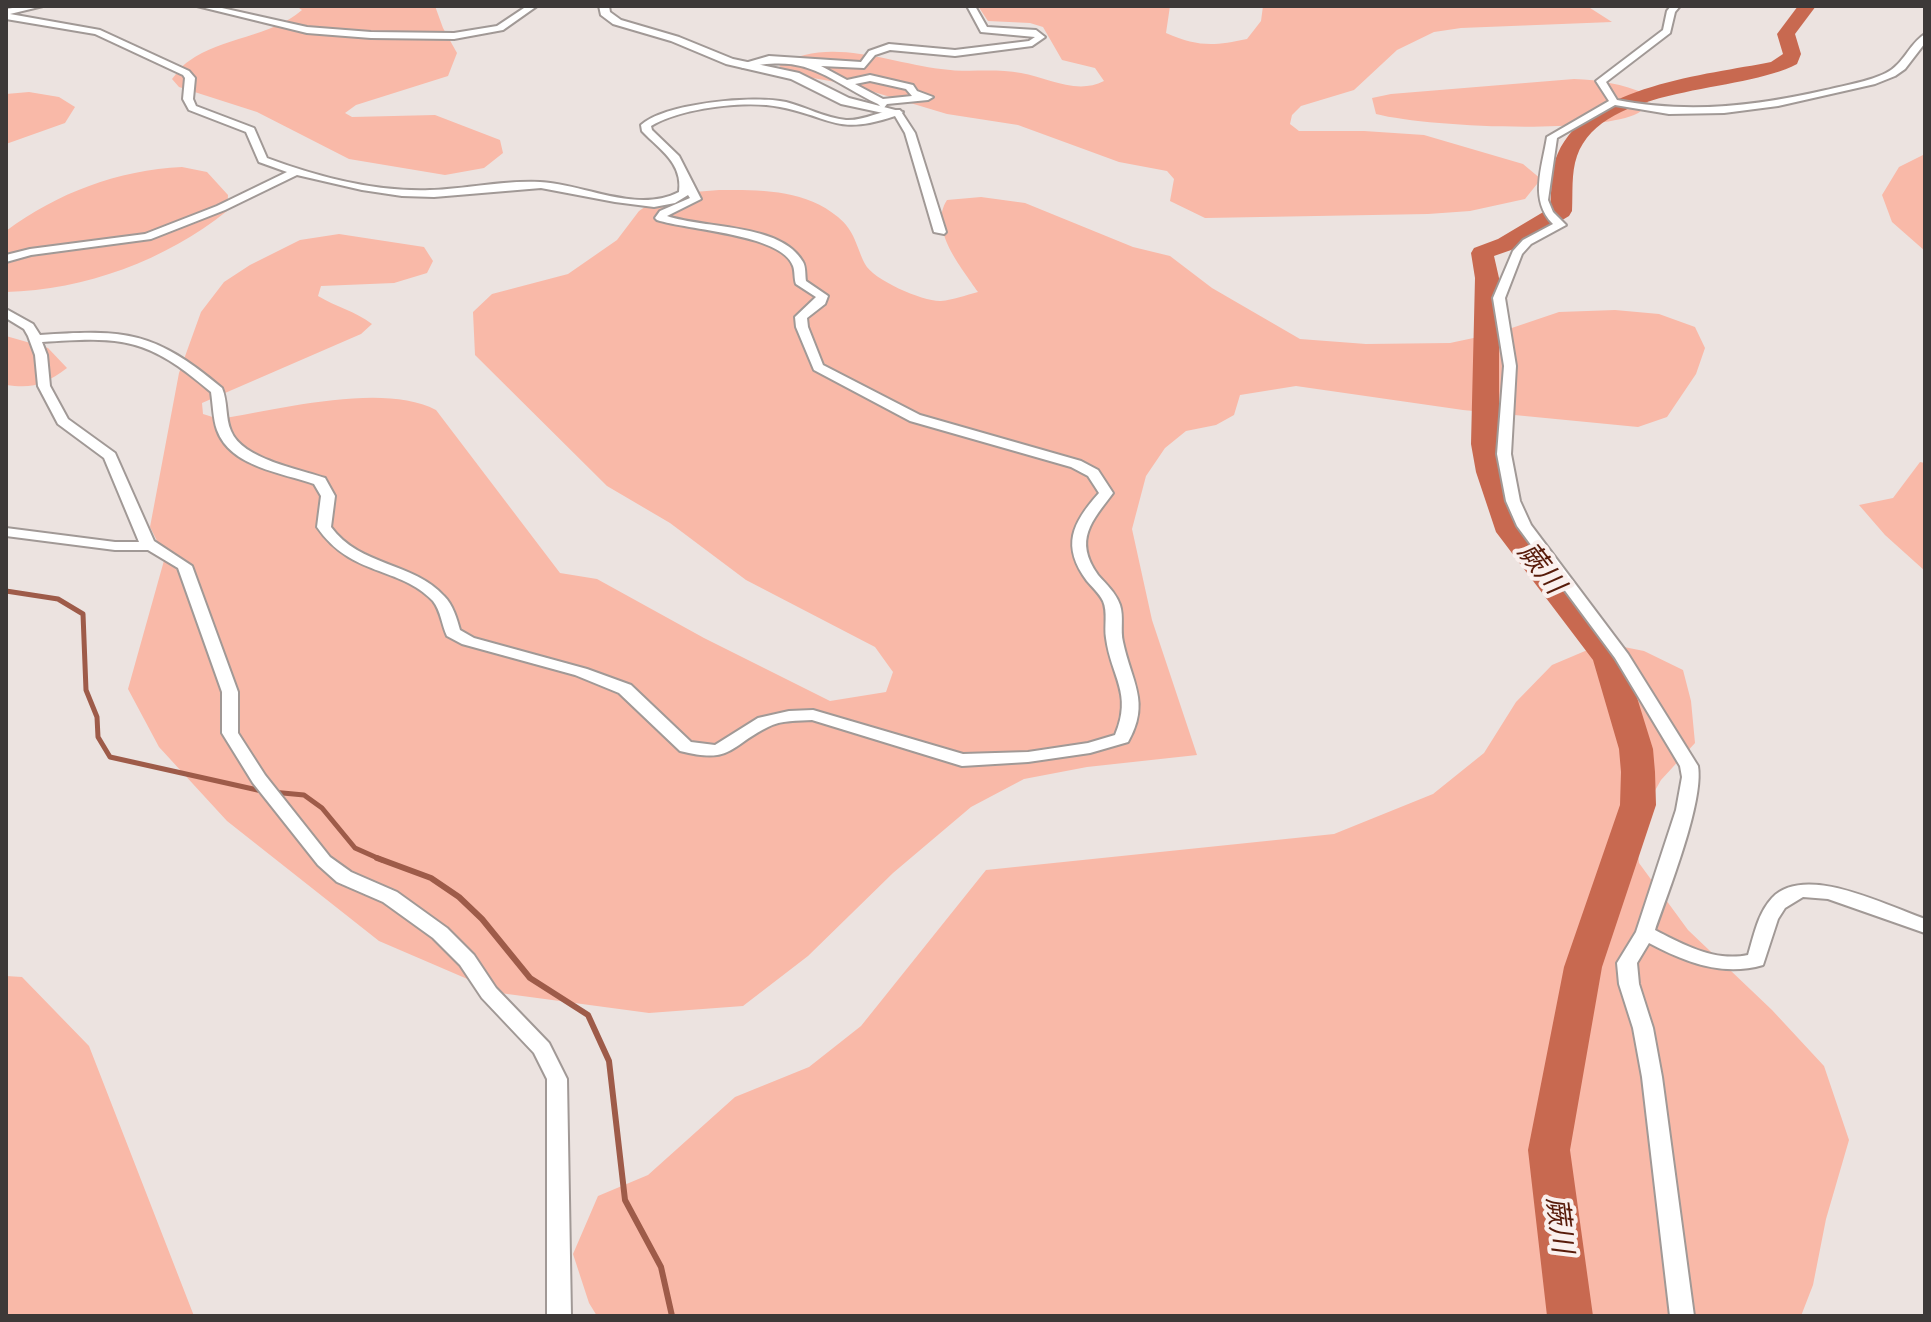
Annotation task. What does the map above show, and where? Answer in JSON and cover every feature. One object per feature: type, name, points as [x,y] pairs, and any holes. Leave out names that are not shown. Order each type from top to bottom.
[{"type":"street","points":[[6,14],[39,6]]},
{"type":"street","points":[[201,6],[307,30],[454,36],[500,28],[533,6]]},
{"type":"street","points":[[604,6],[605,13],[617,22],[743,65],[795,76],[845,101],[882,104],[928,97],[913,93],[910,87],[877,78],[849,82]]},
{"type":"street","points":[[743,65],[769,59],[864,65],[872,53],[889,47],[955,53],[1032,43],[1040,37],[1036,33],[984,30],[971,6]]},
{"type":"street","points":[[1676,6],[1671,11],[1667,31],[1601,81],[1614,102],[1636,108],[1716,112],[1799,99],[1895,73],[1925,37]]},
{"type":"street","points":[[6,14],[97,32],[186,73],[190,78],[188,99],[192,108],[242,124],[257,139],[263,160],[294,172],[401,193],[542,185],[657,204],[679,198],[684,194],[686,183]]},
{"type":"street","points":[[806,62],[849,82],[897,112],[910,133],[940,232]]},
{"type":"street","points":[[35,339],[99,337],[139,340],[190,371],[217,391],[223,429],[231,444],[271,466],[320,481],[328,496],[324,527],[329,537],[336,544],[425,588],[441,601],[453,633],[468,641],[581,672],[625,689],[686,747],[718,751],[764,722],[789,716],[813,715],[962,760],[1028,757],[1090,748],[1122,738],[1130,721],[1130,681],[1114,638],[1111,601],[1082,563],[1079,548],[1079,526],[1106,493],[1093,473],[1051,455],[915,418],[818,367],[801,317],[821,301],[822,296],[800,282],[799,264],[781,245],[766,239],[661,218],[664,213],[696,199],[686,183],[678,159],[647,131],[646,125],[652,121],[746,102],[795,107],[839,123],[851,124],[897,112]]},
{"type":"street","points":[[1614,102],[1552,137],[1543,200],[1548,213],[1560,225],[1527,242],[1517,253],[1499,298],[1510,366],[1504,454],[1513,501],[1524,526],[1622,657],[1689,766],[1691,777],[1685,810],[1645,933],[1627,963],[1629,984],[1643,1028],[1652,1077],[1682,1316]]},
{"type":"street","points":[[6,259],[30,252],[147,237],[221,208],[294,172]]},
{"type":"street","points":[[6,313],[29,327],[35,339],[41,355],[44,386],[52,406],[63,421],[110,456],[139,529],[153,546],[185,566],[230,692],[230,733],[259,779],[324,861],[344,877],[390,897],[440,933],[467,960],[489,993],[542,1048],[557,1079],[559,1316]]},
{"type":"street","points":[[6,532],[115,546],[153,546]]},
{"type":"street","points":[[1645,933],[1679,951],[1714,962],[1748,963],[1756,960],[1770,917],[1784,900],[1795,892],[1813,889],[1834,892],[1925,926]]},
{"type":"shaded area","points":[[296,6],[435,6],[457,53],[448,76],[356,105],[345,113],[352,117],[435,115],[500,140],[503,153],[484,168],[445,175],[349,159],[257,112],[179,87],[172,79],[184,65],[202,53],[290,19],[302,10]]},
{"type":"shaded area","points":[[978,6],[1170,6],[1166,33],[1206,44],[1247,39],[1261,21],[1263,6],[1587,6],[1612,22],[1461,28],[1434,32],[1397,50],[1354,90],[1301,106],[1292,115],[1290,124],[1299,131],[1424,135],[1523,164],[1541,179],[1525,199],[1470,211],[1428,214],[1205,218],[1170,201],[1174,179],[1167,171],[1119,162],[1018,125],[947,114],[847,84],[790,74],[779,66],[797,57],[838,52],[941,69],[1021,73],[1073,86],[1104,81],[1095,68],[1062,60],[1043,27],[1030,23],[988,21]]},
{"type":"shaded area","points":[[1574,79],[1628,88],[1646,94],[1648,103],[1636,114],[1611,121],[1581,125],[1506,126],[1431,122],[1376,114],[1372,98],[1391,94]]},
{"type":"shaded area","points":[[29,92],[59,97],[75,107],[65,123],[6,144],[6,94]]},
{"type":"shaded area","points":[[1925,154],[1925,251],[1892,222],[1882,195],[1899,167]]},
{"type":"shaded area","points":[[182,167],[207,172],[228,195],[227,211],[178,244],[123,269],[65,285],[6,292],[6,231],[46,205],[89,186],[135,173]]},
{"type":"shaded area","points":[[719,190],[782,193],[825,208],[848,228],[865,264],[878,277],[900,289],[933,300],[950,300],[978,292],[949,248],[944,236],[942,211],[947,200],[981,197],[1025,203],[1133,247],[1170,256],[1212,288],[1300,339],[1366,344],[1450,343],[1497,333],[1559,312],[1615,310],[1659,314],[1695,327],[1705,348],[1696,374],[1667,417],[1638,427],[1463,410],[1296,386],[1240,395],[1234,415],[1216,425],[1186,431],[1165,448],[1146,476],[1132,529],[1152,620],[1197,755],[1087,767],[1024,779],[971,807],[893,873],[808,956],[743,1006],[649,1013],[500,993],[379,941],[227,821],[159,747],[128,689],[165,557],[150,527],[179,373],[201,312],[224,282],[250,265],[300,240],[339,234],[424,247],[433,261],[427,273],[394,283],[321,286],[318,296],[372,324],[361,334],[202,403],[203,414],[219,419],[359,398],[414,402],[436,410],[560,573],[597,579],[704,638],[830,701],[886,692],[893,672],[875,647],[746,580],[670,523],[607,486],[475,355],[473,312],[492,294],[568,274],[617,240],[639,211],[652,202],[682,193]]},
{"type":"shaded area","points":[[6,336],[48,348],[67,368],[39,384],[6,385]]},
{"type":"shaded area","points":[[1920,462],[1925,463],[1925,571],[1885,535],[1859,505],[1893,498]]},
{"type":"shaded area","points":[[1604,643],[1644,651],[1683,670],[1691,701],[1695,743],[1661,780],[1635,826],[1639,863],[1688,930],[1772,1010],[1824,1066],[1849,1140],[1826,1219],[1813,1285],[1801,1316],[597,1316],[589,1303],[573,1254],[598,1196],[648,1175],[735,1097],[809,1067],[861,1026],[986,870],[1334,834],[1433,794],[1484,753],[1516,702],[1552,665]]},
{"type":"shaded area","points":[[6,976],[22,977],[89,1046],[194,1316],[6,1316]]},
{"type":"waterway","name":"蕨川","points":[[1570,1316],[1549,1150],[1583,967],[1638,805],[1638,772],[1636,749],[1609,659],[1511,532],[1490,472],[1485,444],[1487,278],[1482,253],[1506,244],[1561,211],[1567,155],[1579,134],[1599,117],[1658,93],[1777,67],[1790,60],[1792,54],[1786,34],[1807,6]]},
{"type":"waterway","points":[[6,591],[58,599],[83,614],[86,690],[97,717],[98,737],[110,757],[262,791]]},
{"type":"waterway","points":[[272,792],[304,795],[322,808],[355,848],[380,859]]},
{"type":"waterway","points":[[380,859],[431,878],[459,897],[482,919],[530,978],[588,1015],[609,1061],[625,1200],[661,1267],[672,1316]]}]
